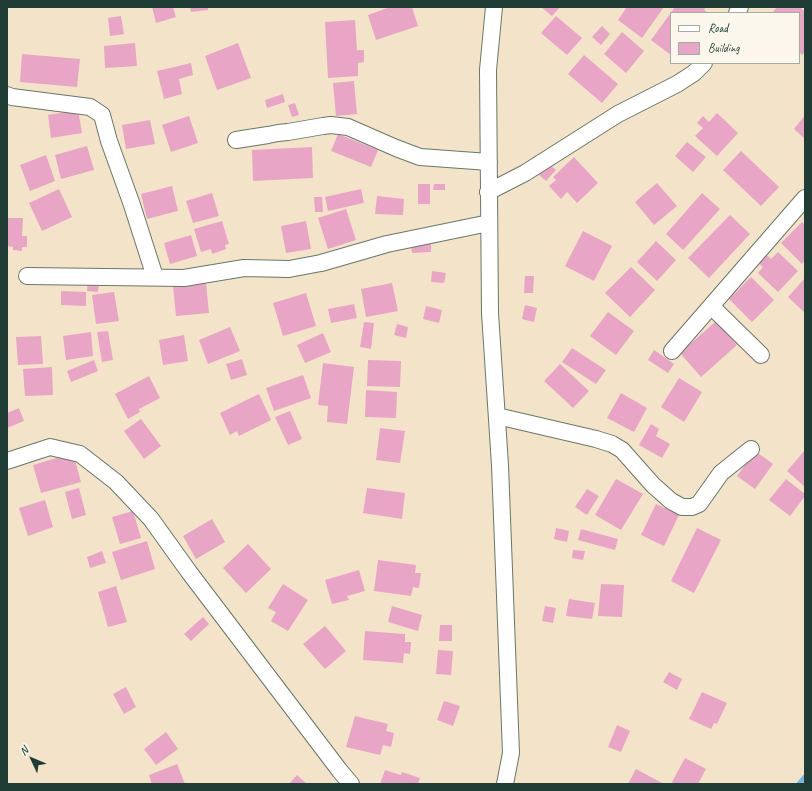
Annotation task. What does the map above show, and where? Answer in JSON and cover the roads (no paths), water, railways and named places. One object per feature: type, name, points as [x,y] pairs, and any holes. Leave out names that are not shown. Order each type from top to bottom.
[{"type":"street","points":[[494,7],[488,70],[488,192],[490,313],[500,465],[511,753],[505,784]]},
{"type":"street","points":[[488,192],[525,173],[618,114],[677,84],[694,73],[703,64]]},
{"type":"street","points":[[7,95],[12,97],[90,107],[102,115],[109,141],[132,205],[155,277]]},
{"type":"street","points":[[236,140],[278,132],[288,132],[323,126],[337,126],[348,127],[420,157],[488,162]]},
{"type":"street","points":[[672,351],[805,198]]},
{"type":"street","points":[[27,276],[184,278],[244,268],[289,269],[321,263],[387,244],[489,223]]},
{"type":"street","points":[[711,306],[761,355]]},
{"type":"street","points":[[497,416],[612,444],[622,450],[671,501],[682,507],[692,507],[700,504],[721,473],[751,449]]},
{"type":"street","points":[[7,461],[50,447],[80,454],[116,482],[151,519],[189,572],[351,784]]},
{"type":"waterway","points":[[799,784],[805,777]]}]
